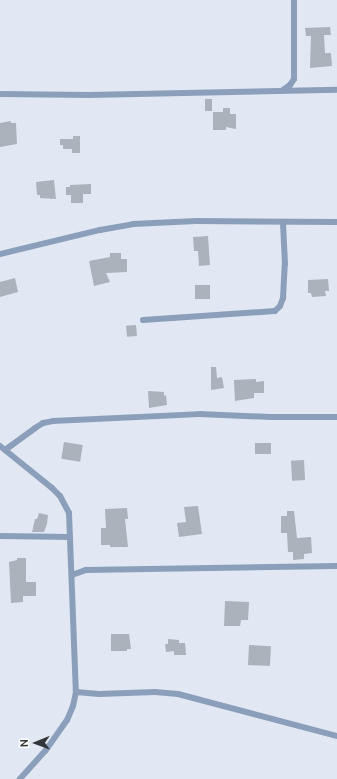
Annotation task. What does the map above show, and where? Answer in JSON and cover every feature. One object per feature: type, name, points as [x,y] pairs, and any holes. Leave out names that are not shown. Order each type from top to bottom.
[{"type":"street","points":[[282,90],[290,85],[294,79],[294,0]]},
{"type":"street","points":[[294,79],[302,90]]},
{"type":"street","points":[[0,94],[89,95],[337,90]]},
{"type":"street","points":[[0,254],[100,230],[133,224],[196,221],[283,223],[337,222]]},
{"type":"street","points":[[143,320],[275,311],[280,306],[283,298],[285,264],[283,223]]},
{"type":"street","points":[[20,779],[45,751],[67,720],[73,706],[76,692],[73,659],[72,575],[69,513],[60,496],[2,448],[43,423],[53,421],[199,414],[271,417],[337,417]]},
{"type":"street","points":[[0,536],[70,537]]},
{"type":"street","points":[[72,575],[86,570],[337,566]]},
{"type":"street","points":[[76,692],[100,694],[155,692],[178,694],[337,736]]},
{"type":"building","points":[[330,27],[331,35],[324,35],[325,53],[331,53],[332,66],[310,68],[311,36],[306,36],[305,28]]},
{"type":"building","points":[[205,99],[212,99],[212,111],[205,111]]},
{"type":"building","points":[[223,108],[230,108],[230,114],[236,114],[236,129],[226,127],[226,130],[213,130],[213,112],[223,112]]},
{"type":"building","points":[[11,121],[11,123],[16,123],[17,144],[0,147],[0,123]]},
{"type":"building","points":[[73,136],[80,136],[80,153],[72,153],[72,149],[63,149],[63,145],[60,145],[60,139],[73,139]]},
{"type":"building","points":[[54,180],[56,199],[40,198],[40,195],[37,195],[36,182]]},
{"type":"building","points":[[91,184],[91,194],[83,194],[83,203],[71,203],[71,195],[66,195],[66,187],[70,187],[70,185]]},
{"type":"building","points":[[208,236],[210,265],[199,266],[198,251],[194,251],[193,237]]},
{"type":"building","points":[[110,253],[121,253],[121,259],[127,259],[127,272],[106,273],[110,282],[94,286],[89,261],[110,257]]},
{"type":"building","points":[[15,278],[18,292],[0,297],[0,282]]},
{"type":"building","points":[[328,279],[329,291],[325,291],[326,296],[312,297],[311,293],[308,293],[308,280]]},
{"type":"building","points":[[195,285],[210,285],[210,299],[195,299]]},
{"type":"building","points":[[136,325],[137,336],[127,337],[126,326]]},
{"type":"building","points":[[211,367],[216,367],[217,378],[222,377],[224,388],[211,390]]},
{"type":"building","points":[[256,379],[256,382],[264,381],[264,393],[254,393],[254,398],[235,401],[234,380]]},
{"type":"building","points":[[148,391],[164,392],[164,396],[166,395],[167,405],[149,408]]},
{"type":"building","points":[[64,442],[83,445],[80,462],[61,459]]},
{"type":"building","points":[[255,443],[271,443],[271,454],[255,454]]},
{"type":"building","points":[[304,460],[305,480],[292,481],[291,461]]},
{"type":"building","points":[[198,506],[202,534],[179,537],[177,523],[186,522],[184,507]]},
{"type":"building","points":[[127,508],[128,519],[125,519],[128,547],[110,547],[110,545],[101,545],[101,528],[106,528],[105,509]]},
{"type":"building","points":[[287,511],[294,511],[297,538],[311,537],[312,553],[304,554],[304,559],[293,560],[293,552],[288,552],[287,533],[281,533],[281,516],[287,516]]},
{"type":"building","points":[[39,513],[48,515],[47,524],[44,532],[32,532],[35,519],[37,519]]},
{"type":"building","points":[[17,558],[26,558],[26,582],[36,582],[36,596],[23,596],[23,602],[11,603],[9,562],[17,560]]},
{"type":"building","points":[[225,601],[249,602],[248,620],[241,620],[240,626],[224,626]]},
{"type":"building","points":[[111,634],[129,634],[131,649],[127,649],[127,651],[111,651]]},
{"type":"building","points":[[168,639],[179,640],[179,643],[185,643],[186,655],[174,655],[174,651],[166,652],[165,644],[168,644]]},
{"type":"building","points":[[249,645],[271,646],[270,666],[248,665]]}]
